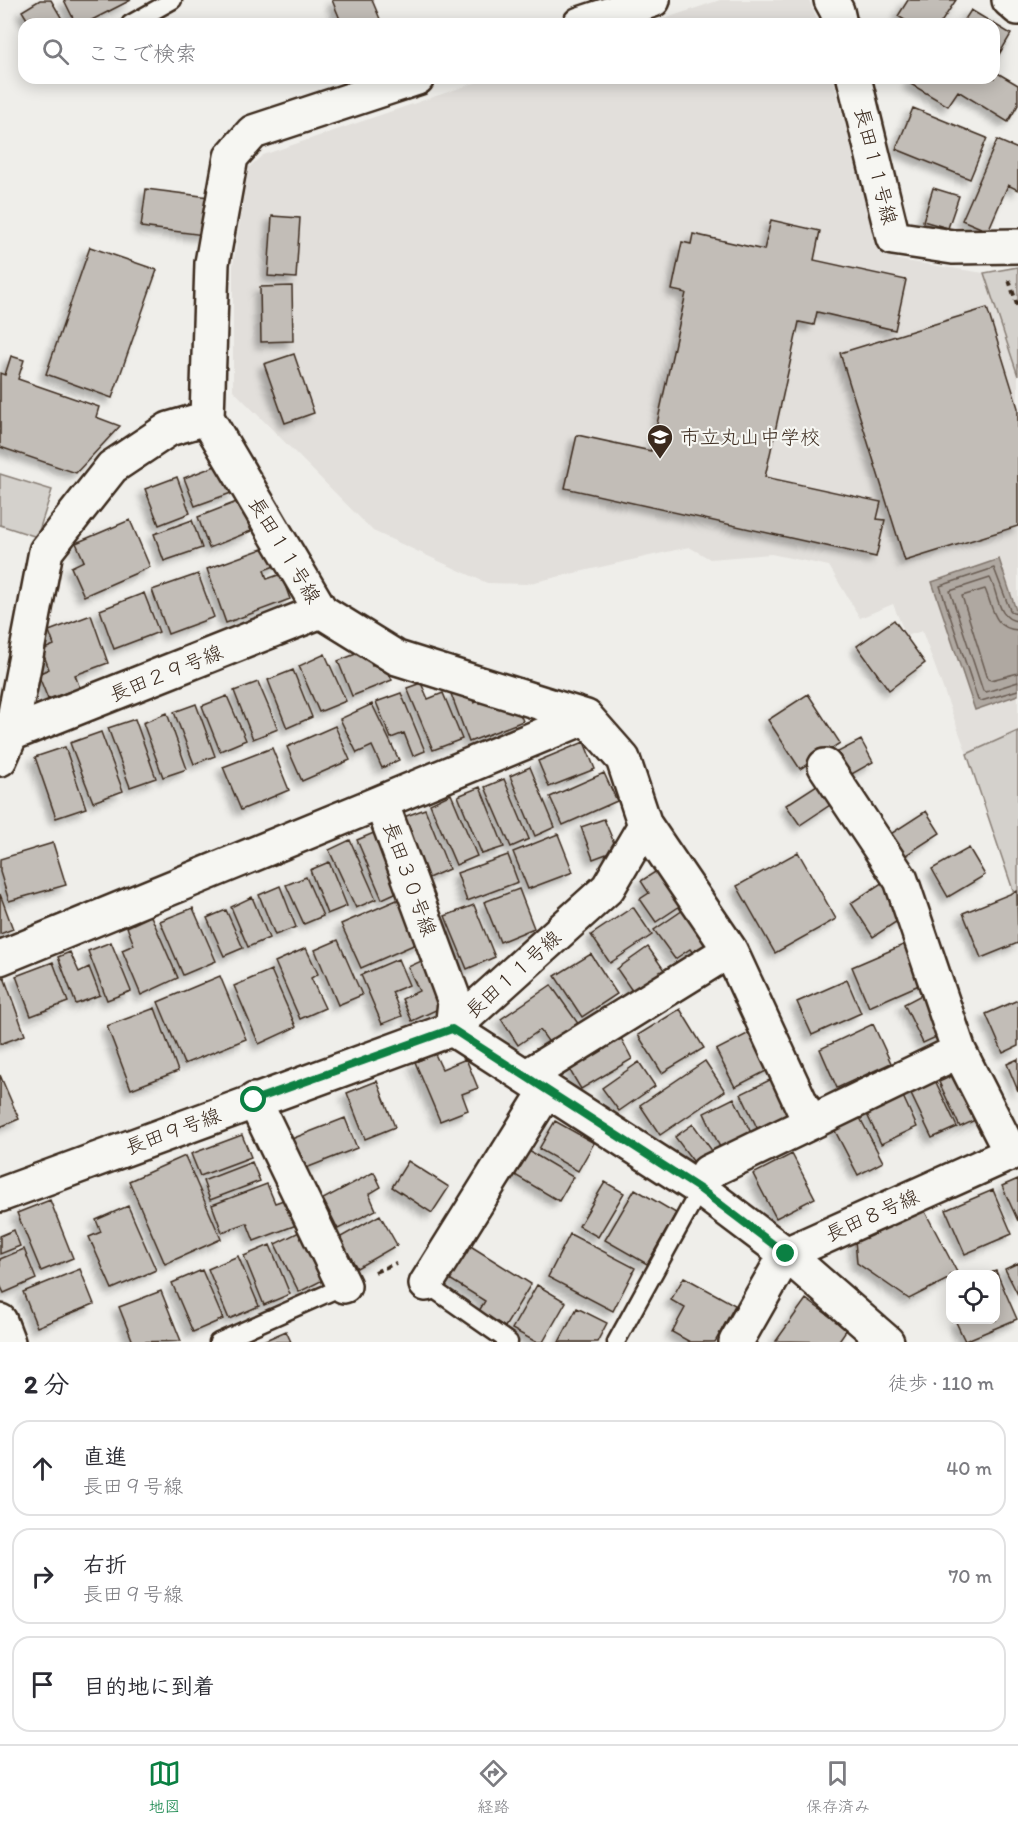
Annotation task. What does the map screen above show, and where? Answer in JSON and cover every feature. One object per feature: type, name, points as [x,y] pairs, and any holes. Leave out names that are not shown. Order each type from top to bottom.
[{"type":"street","points":[[598,18],[653,0]]},
{"type":"street","points":[[831,0],[839,18]]},
{"type":"street","points":[[1009,0],[1018,8]]},
{"type":"street","points":[[5,746],[46,551],[112,467],[169,429],[207,418],[212,263],[231,157],[253,132],[399,84]]},
{"type":"street","name":"長田１１号線","points":[[855,84],[893,238],[953,247],[1018,246]]},
{"type":"street","name":"長田１１号線","points":[[207,418],[321,611],[397,658],[586,717]]},
{"type":"street","name":"長田２９号線","points":[[5,746],[321,611]]},
{"type":"street","points":[[586,717],[623,759],[645,825],[730,950],[810,1123]]},
{"type":"street","name":"長田３０号線","points":[[452,1029],[455,1002],[381,802],[586,717]]},
{"type":"street","points":[[825,766],[901,880],[959,1051],[1014,1151]]},
{"type":"street","points":[[0,958],[381,802]]},
{"type":"street","name":"長田１１号線","points":[[452,1029],[608,888],[645,825]]},
{"type":"street","points":[[426,1284],[537,1083],[730,950]]},
{"type":"street","points":[[452,1029],[700,1189],[786,1254],[887,1342]]},
{"type":"street","name":"長田９号線","points":[[0,1195],[452,1029]]},
{"type":"street","points":[[700,1189],[708,1172],[959,1051]]},
{"type":"street","points":[[254,1100],[345,1286]]},
{"type":"street","name":"長田８号線","points":[[786,1254],[1014,1151]]},
{"type":"street","points":[[736,1342],[786,1254]]},
{"type":"lane","points":[[141,18],[173,0]]},
{"type":"lane","points":[[616,1342],[700,1189]]},
{"type":"lane","points":[[426,1284],[509,1342]]},
{"type":"lane","points":[[219,1342],[345,1286]]},
{"type":"path","points":[[345,1286],[397,1263],[426,1284]]},
{"type":"shaded area","points":[[720,0],[809,0],[816,18],[667,18]]},
{"type":"shaded area","name":"市立丸山中学校","points":[[471,84],[835,84],[878,250],[899,260],[984,273],[1018,376],[1018,731],[967,754],[922,631],[906,636],[893,604],[860,618],[829,566],[771,554],[710,559],[689,547],[526,584],[487,583],[373,531],[233,390],[233,265],[248,168],[263,155]]},
{"type":"shaded area","points":[[1018,267],[1018,376],[984,273]]},
{"type":"shaded area","points":[[0,474],[52,490],[37,537],[0,525]]},
{"type":"shaded area","points":[[1018,731],[1018,905],[967,754]]},
{"type":"water","points":[[999,559],[1018,616],[1018,695],[975,710],[932,582]]},
{"type":"building","points":[[40,0],[51,0],[62,18],[26,18],[22,11]]},
{"type":"building","points":[[64,0],[131,0],[96,18],[73,18]]},
{"type":"building","points":[[332,0],[372,0],[380,18],[340,18]]},
{"type":"building","points":[[908,0],[956,0],[944,18],[901,18],[898,16]]},
{"type":"building","points":[[971,10],[984,18],[966,18]]},
{"type":"building","points":[[1000,27],[1011,34],[1000,53]]},
{"type":"building","points":[[1000,74],[1018,85],[1018,105],[1008,122],[958,91],[948,106],[911,84],[1000,84]]},
{"type":"building","points":[[913,108],[987,138],[970,179],[896,149]]},
{"type":"building","points":[[997,140],[1018,149],[1018,190],[1008,185],[988,231],[962,220]]},
{"type":"building","points":[[933,188],[959,196],[948,228],[923,221]]},
{"type":"building","points":[[146,189],[209,197],[204,235],[141,227]]},
{"type":"building","points":[[272,216],[300,218],[296,278],[268,276]]},
{"type":"building","points":[[771,220],[820,231],[814,260],[906,280],[895,330],[817,312],[814,325],[799,322],[765,477],[881,502],[877,519],[885,520],[876,557],[565,488],[577,435],[651,451],[686,293],[672,290],[682,242],[691,244],[693,234],[764,250]]},
{"type":"building","points":[[90,247],[157,270],[112,398],[46,374]]},
{"type":"building","points":[[292,286],[293,341],[261,342],[260,287]]},
{"type":"building","points":[[987,308],[1018,408],[1018,526],[905,561],[840,353]]},
{"type":"building","points":[[294,354],[314,413],[285,423],[264,364]]},
{"type":"building","points":[[11,356],[24,360],[18,379],[99,407],[96,417],[120,426],[76,473],[0,447],[0,373],[5,375]]},
{"type":"building","points":[[223,463],[234,492],[195,506],[184,478]]},
{"type":"building","points":[[177,477],[190,513],[159,525],[145,489]]},
{"type":"building","points":[[239,501],[251,531],[209,548],[198,517]]},
{"type":"building","points":[[130,520],[150,567],[84,596],[71,567],[84,561],[76,543]]},
{"type":"building","points":[[192,520],[202,548],[164,561],[154,534]]},
{"type":"building","points":[[273,545],[280,564],[264,570],[267,579],[281,574],[290,599],[226,623],[207,569]]},
{"type":"building","points":[[198,574],[214,617],[168,634],[152,590]]},
{"type":"building","points":[[144,593],[159,632],[114,649],[100,610]]},
{"type":"building","points":[[91,615],[108,663],[75,675],[80,688],[48,699],[38,674],[49,669],[42,650],[54,645],[49,631]]},
{"type":"building","points":[[894,620],[925,663],[889,690],[857,646]]},
{"type":"building","points":[[366,650],[372,666],[384,662],[392,680],[352,696],[338,661]]},
{"type":"building","points":[[325,654],[346,701],[319,712],[299,666]]},
{"type":"building","points":[[293,670],[312,717],[287,728],[268,680]]},
{"type":"building","points":[[258,682],[278,729],[253,739],[234,691]]},
{"type":"building","points":[[421,683],[428,699],[443,693],[462,739],[433,750],[407,688]]},
{"type":"building","points":[[469,688],[474,703],[494,696],[514,699],[523,721],[469,742],[451,694]]},
{"type":"building","points":[[401,693],[425,751],[413,756],[404,733],[391,738],[376,702]]},
{"type":"building","points":[[808,694],[840,743],[800,769],[768,720]]},
{"type":"building","points":[[227,696],[246,740],[220,751],[202,706]]},
{"type":"building","points":[[196,704],[215,756],[194,764],[174,712]]},
{"type":"building","points":[[372,704],[399,760],[382,768],[372,746],[357,753],[340,719]]},
{"type":"building","points":[[167,713],[187,769],[163,777],[143,723]]},
{"type":"building","points":[[135,719],[156,778],[130,787],[108,728]]},
{"type":"building","points":[[335,726],[350,760],[302,781],[287,747]]},
{"type":"building","points":[[101,732],[123,791],[93,802],[70,743]]},
{"type":"building","points":[[861,740],[873,762],[850,775],[838,752]]},
{"type":"building","points":[[584,742],[595,769],[549,787],[538,761]]},
{"type":"building","points":[[65,747],[86,808],[56,818],[35,757]]},
{"type":"building","points":[[272,748],[289,790],[241,810],[223,767]]},
{"type":"building","points":[[530,767],[555,827],[535,836],[510,776]]},
{"type":"building","points":[[604,773],[617,801],[563,825],[550,797]]},
{"type":"building","points":[[504,779],[529,839],[511,847],[485,787]]},
{"type":"building","points":[[823,781],[836,801],[800,825],[786,805]]},
{"type":"building","points":[[480,787],[504,847],[482,854],[458,796]]},
{"type":"building","points":[[451,794],[477,856],[456,865],[430,804]]},
{"type":"building","points":[[425,809],[449,869],[426,879],[401,818]]},
{"type":"building","points":[[926,811],[940,833],[903,857],[889,835]]},
{"type":"building","points":[[604,819],[617,850],[593,859],[581,827]]},
{"type":"building","points":[[381,830],[406,888],[382,899],[357,840]]},
{"type":"building","points":[[558,834],[573,872],[528,889],[513,852]]},
{"type":"building","points":[[350,840],[376,899],[356,908],[329,850]]},
{"type":"building","points":[[53,843],[66,885],[9,901],[0,872],[0,859]]},
{"type":"building","points":[[969,848],[985,875],[948,897],[932,869]]},
{"type":"building","points":[[798,852],[836,919],[775,953],[737,886]]},
{"type":"building","points":[[508,855],[518,882],[467,901],[457,873]]},
{"type":"building","points":[[329,862],[347,906],[327,914],[310,870]]},
{"type":"building","points":[[666,865],[689,900],[656,922],[640,899],[649,893],[641,881]]},
{"type":"building","points":[[306,877],[323,916],[304,924],[286,885]]},
{"type":"building","points":[[883,882],[905,916],[873,937],[851,903]]},
{"type":"building","points":[[280,886],[296,927],[275,935],[259,895]]},
{"type":"building","points":[[519,889],[534,928],[500,942],[484,902]]},
{"type":"building","points":[[1017,891],[1018,943],[981,958],[963,913]]},
{"type":"building","points":[[0,894],[13,929],[0,934]]},
{"type":"building","points":[[406,896],[425,940],[361,968],[341,924]]},
{"type":"building","points":[[252,897],[269,938],[248,947],[231,907]]},
{"type":"building","points":[[692,904],[718,942],[696,957],[690,949],[675,959],[654,930]]},
{"type":"building","points":[[474,905],[495,957],[467,969],[445,916]]},
{"type":"building","points":[[633,907],[652,935],[610,963],[591,935]]},
{"type":"building","points":[[193,908],[216,961],[183,975],[160,921]]},
{"type":"building","points":[[226,910],[243,948],[224,956],[207,918]]},
{"type":"building","points":[[151,916],[178,978],[141,995],[122,950],[134,945],[127,927]]},
{"type":"building","points":[[338,940],[362,995],[338,1005],[315,950]]},
{"type":"building","points":[[111,942],[131,991],[107,1000],[88,951]]},
{"type":"building","points":[[910,942],[928,981],[869,1007],[852,967]]},
{"type":"building","points":[[648,947],[669,977],[637,998],[617,969]]},
{"type":"building","points":[[306,948],[318,974],[311,978],[325,1008],[300,1019],[275,962]]},
{"type":"building","points":[[70,952],[79,972],[89,967],[100,995],[76,1004],[58,957]]},
{"type":"building","points":[[591,954],[617,994],[582,1017],[555,976]]},
{"type":"building","points":[[428,958],[449,1004],[412,1021],[402,999],[419,991],[408,967]]},
{"type":"building","points":[[398,959],[409,985],[392,992],[402,1016],[382,1024],[361,975]]},
{"type":"building","points":[[53,962],[68,1002],[31,1016],[16,976]]},
{"type":"building","points":[[271,970],[296,1027],[259,1044],[234,986]]},
{"type":"building","points":[[220,976],[246,1039],[184,1064],[158,1002]]},
{"type":"building","points":[[4,977],[25,1035],[0,1044],[0,979]]},
{"type":"building","points":[[847,980],[861,1013],[812,1035],[797,1002]]},
{"type":"building","points":[[551,985],[584,1032],[555,1051],[540,1030],[518,1045],[501,1019]]},
{"type":"building","points":[[927,992],[947,1032],[923,1043],[904,1004]]},
{"type":"building","points":[[1018,1000],[1018,1046],[1003,1053],[986,1014]]},
{"type":"building","points":[[155,1008],[178,1071],[131,1089],[107,1026]]},
{"type":"building","points":[[680,1009],[704,1048],[662,1073],[638,1035]]},
{"type":"building","points":[[873,1024],[891,1063],[837,1088],[820,1049]]},
{"type":"building","points":[[759,1028],[778,1065],[735,1087],[716,1050]]},
{"type":"building","points":[[621,1038],[632,1059],[581,1089],[569,1069]]},
{"type":"building","points":[[435,1054],[442,1069],[466,1059],[478,1088],[462,1094],[468,1110],[440,1121],[415,1062]]},
{"type":"building","points":[[1018,1059],[1018,1091],[1007,1064]]},
{"type":"building","points":[[705,1061],[725,1091],[660,1135],[640,1105]]},
{"type":"building","points":[[639,1062],[655,1086],[619,1111],[602,1088]]},
{"type":"building","points":[[963,1071],[984,1116],[960,1127],[939,1082]]},
{"type":"building","points":[[0,1075],[19,1119],[0,1127]]},
{"type":"building","points":[[778,1076],[798,1119],[761,1136],[741,1094]]},
{"type":"building","points":[[933,1076],[957,1127],[932,1138],[908,1088]]},
{"type":"building","points":[[377,1081],[395,1127],[365,1139],[347,1093]]},
{"type":"building","points":[[901,1092],[917,1127],[881,1144],[865,1110]]},
{"type":"building","points":[[734,1098],[755,1141],[724,1156],[704,1113]]},
{"type":"building","points":[[858,1114],[883,1162],[858,1175],[833,1127]]},
{"type":"building","points":[[345,1118],[357,1148],[301,1170],[289,1140]]},
{"type":"building","points":[[555,1121],[594,1143],[578,1171],[539,1149]]},
{"type":"building","points":[[693,1124],[713,1152],[696,1165],[675,1137]]},
{"type":"building","points":[[242,1135],[251,1157],[200,1176],[191,1154]]},
{"type":"building","points":[[529,1151],[573,1177],[559,1201],[515,1175]]},
{"type":"building","points":[[792,1154],[815,1198],[776,1218],[753,1174]]},
{"type":"building","points":[[185,1156],[221,1239],[165,1264],[129,1181]]},
{"type":"building","points":[[408,1161],[449,1187],[432,1213],[392,1187]]},
{"type":"building","points":[[252,1162],[260,1181],[210,1200],[203,1181]]},
{"type":"building","points":[[374,1172],[381,1187],[369,1194],[376,1210],[338,1229],[323,1199]]},
{"type":"building","points":[[1018,1179],[1018,1221],[1002,1186]]},
{"type":"building","points":[[605,1182],[624,1193],[598,1237],[579,1226]]},
{"type":"building","points":[[267,1184],[275,1203],[289,1198],[299,1224],[254,1241],[247,1223],[222,1232],[212,1205]]},
{"type":"building","points":[[635,1189],[676,1213],[647,1264],[605,1240]]},
{"type":"building","points":[[993,1190],[1012,1234],[965,1254],[946,1210]]},
{"type":"building","points":[[50,1200],[73,1258],[41,1271],[17,1213]]},
{"type":"building","points":[[128,1206],[156,1270],[112,1289],[89,1237],[101,1232],[96,1220]]},
{"type":"building","points":[[922,1206],[956,1270],[946,1270],[946,1280],[909,1299],[857,1263],[855,1240]]},
{"type":"building","points":[[380,1215],[397,1245],[357,1268],[339,1238]]},
{"type":"building","points":[[14,1230],[20,1246],[0,1254],[0,1236]]},
{"type":"building","points":[[301,1231],[325,1279],[299,1292],[275,1244]]},
{"type":"building","points":[[570,1234],[635,1268],[613,1311],[548,1277]]},
{"type":"building","points":[[270,1245],[290,1294],[264,1305],[244,1256]]},
{"type":"building","points":[[469,1245],[531,1284],[505,1327],[479,1311],[485,1301],[448,1278]]},
{"type":"building","points":[[24,1249],[36,1279],[4,1293],[0,1285],[0,1259]]},
{"type":"building","points":[[238,1256],[259,1306],[229,1319],[208,1269]]},
{"type":"building","points":[[1018,1263],[1018,1295],[1005,1269]]},
{"type":"building","points":[[80,1269],[94,1304],[37,1327],[23,1292]]},
{"type":"building","points":[[202,1270],[223,1319],[193,1332],[172,1283]]},
{"type":"building","points":[[684,1277],[735,1305],[715,1342],[690,1342],[672,1332],[685,1308],[671,1300]]},
{"type":"building","points":[[1000,1280],[1017,1319],[965,1341],[957,1324],[1000,1324]]},
{"type":"building","points":[[537,1285],[566,1302],[543,1342],[536,1342],[512,1329]]},
{"type":"building","points":[[161,1291],[181,1341],[133,1342],[119,1307]]},
{"type":"building","points":[[806,1299],[847,1329],[838,1342],[776,1341]]},
{"type":"building","points":[[577,1308],[607,1323],[597,1342],[559,1342]]},
{"type":"building","points":[[286,1331],[291,1342],[261,1342]]},
{"type":"place","name":"市立丸山中学校","points":[[660,460]]},
{"type":"route","points":[[254,1100],[452,1029],[700,1189],[786,1254]]}]
